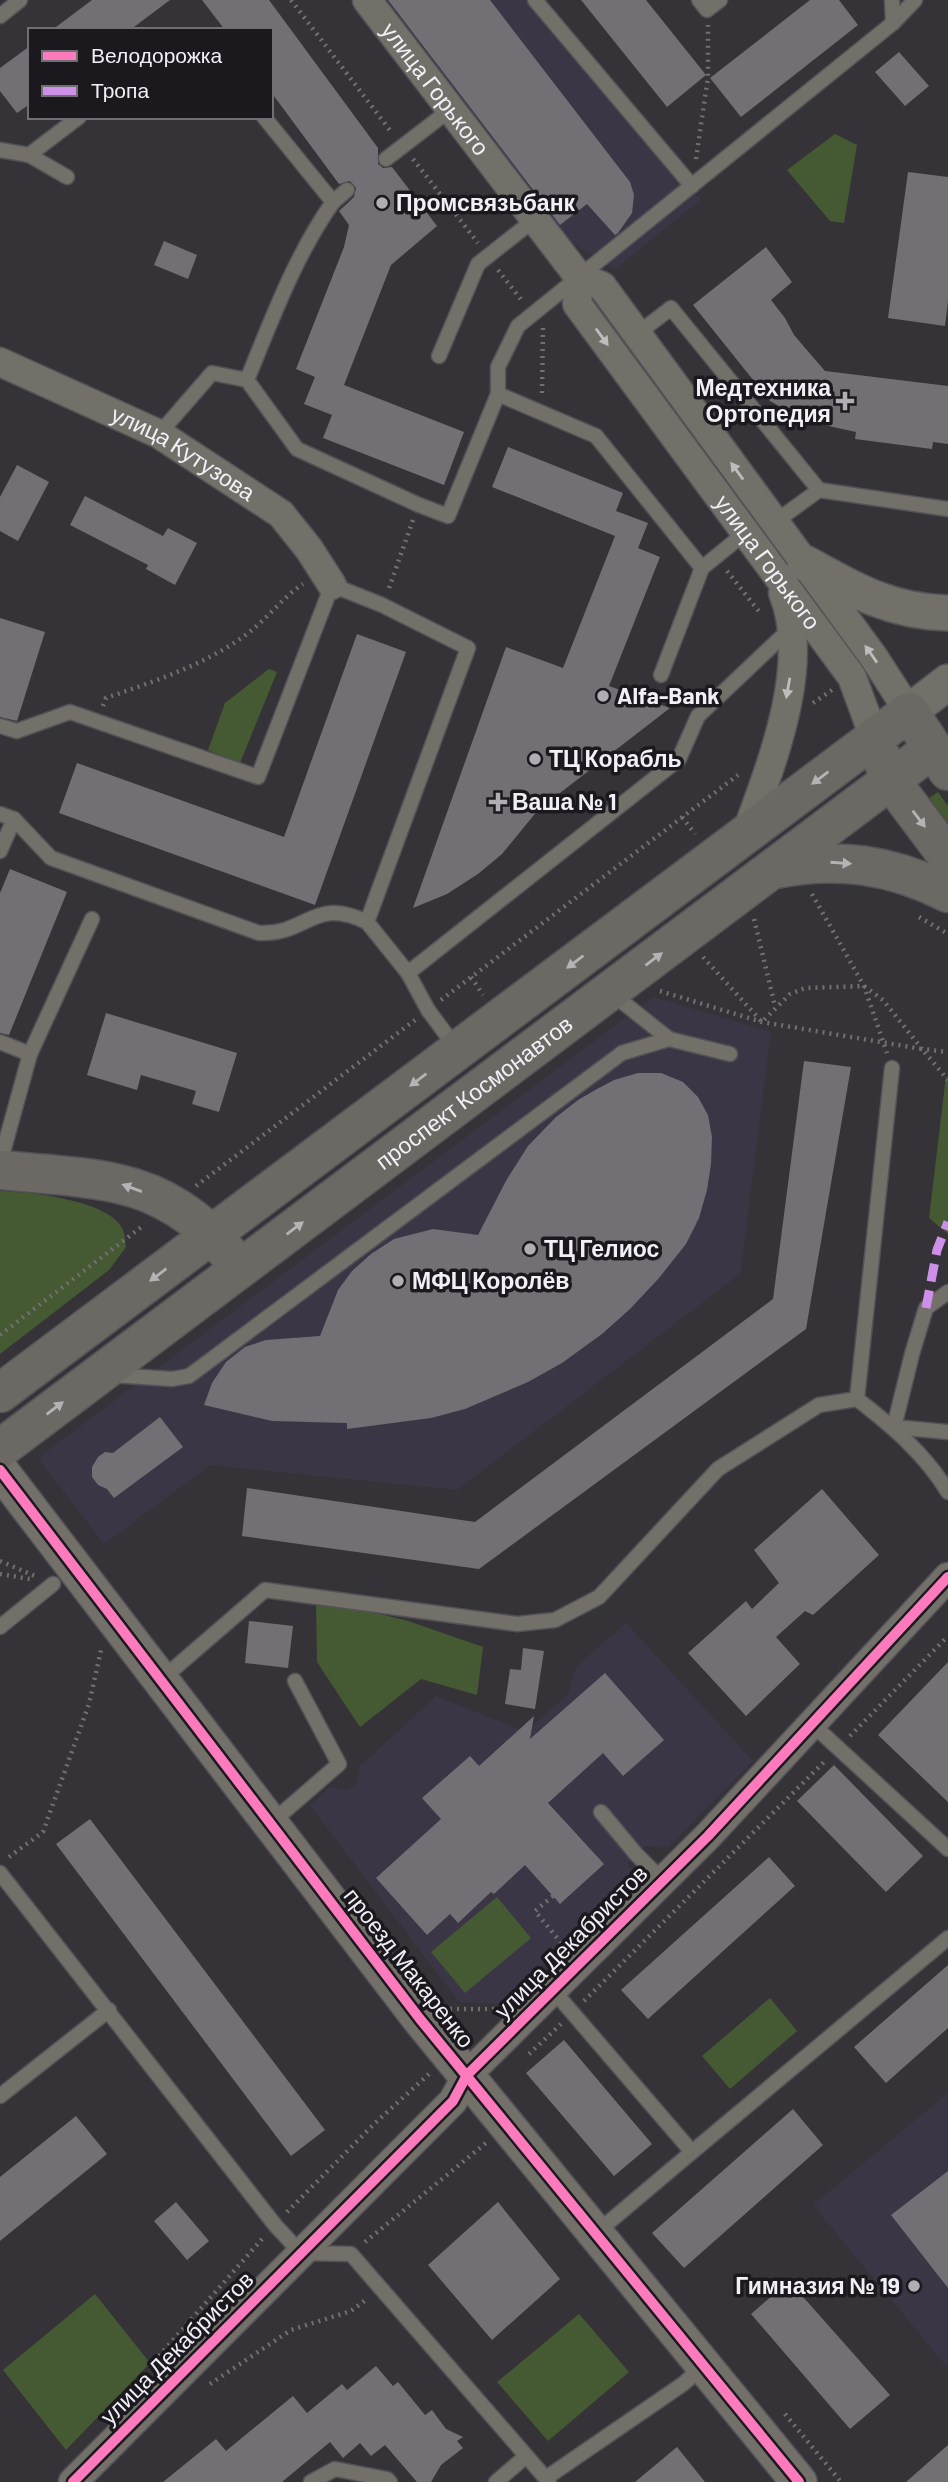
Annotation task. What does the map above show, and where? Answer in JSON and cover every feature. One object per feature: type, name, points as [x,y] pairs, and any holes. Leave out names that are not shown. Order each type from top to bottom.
[{"type":"main road","name":"проспект Космонавтов","points":[[0,1393],[909,712]]},
{"type":"main road","name":"улица Горького","points":[[909,712],[943,753]]},
{"type":"main road","name":"улица Горького","points":[[874,737],[891,781],[948,857]]},
{"type":"main road","name":"проспект Космонавтов","points":[[0,1449],[891,781],[943,753]]},
{"type":"main road","points":[[773,869],[808,863],[863,864],[898,873],[948,892]]},
{"type":"main road","points":[[0,1170],[119,1184],[171,1204],[213,1234],[241,1269]]},
{"type":"street","name":"улица Горького","points":[[367,0],[579,277],[602,286],[775,522],[790,568],[852,677],[874,737]]},
{"type":"street","name":"улица Горького","points":[[579,277],[577,304],[746,533],[790,568],[875,659],[909,712]]},
{"type":"street","name":"улица Кутузова","points":[[0,362],[159,434],[281,514],[309,549],[332,585]]},
{"type":"street","points":[[746,834],[782,724],[790,681],[785,633],[790,568],[882,603],[907,610],[948,613]]},
{"type":"street","name":"проспект Космонавтов","points":[[909,712],[948,682]]},
{"type":"street","name":"проезд Макаренко","points":[[0,1470],[420,2019],[799,2482]]},
{"type":"street","name":"улица Декабристов","points":[[73,2482],[453,2101],[467,2075],[709,1836],[948,1577]]},
{"type":"lane","points":[[0,16],[20,0]]},
{"type":"lane","points":[[536,0],[692,186]]},
{"type":"lane","points":[[703,5],[720,0]]},
{"type":"lane","points":[[892,0],[893,23]]},
{"type":"lane","points":[[159,434],[212,373],[247,380],[297,449],[448,516],[498,394],[498,367],[518,326],[893,23],[915,0]]},
{"type":"lane","points":[[386,159],[451,109]]},
{"type":"lane","points":[[29,155],[76,119]]},
{"type":"lane","points":[[266,119],[333,202]]},
{"type":"lane","points":[[0,150],[29,155],[67,177]]},
{"type":"lane","points":[[247,380],[275,311],[313,231],[333,202],[347,190]]},
{"type":"lane","points":[[439,356],[478,264],[534,219]]},
{"type":"lane","points":[[637,334],[671,308],[819,490],[948,509]]},
{"type":"lane","points":[[498,394],[596,436],[702,568]]},
{"type":"lane","points":[[775,522],[819,490]]},
{"type":"lane","points":[[661,675],[702,568],[746,533]]},
{"type":"lane","points":[[0,726],[17,731],[70,712],[258,777],[332,585],[382,605],[468,648],[368,922]]},
{"type":"lane","points":[[408,973],[679,759],[698,716],[785,633]]},
{"type":"lane","points":[[7,816],[51,858],[259,933],[285,931],[314,915],[331,912],[351,914],[368,922],[408,973],[428,1010],[458,1050]]},
{"type":"lane","points":[[0,851],[7,816]]},
{"type":"lane","points":[[0,1163],[30,1054],[92,919]]},
{"type":"lane","points":[[610,992],[668,1039],[730,1054]]},
{"type":"lane","points":[[100,1374],[172,1379],[188,1376],[622,1053],[668,1039]]},
{"type":"lane","points":[[0,1042],[30,1054]]},
{"type":"lane","points":[[857,1399],[892,1068]]},
{"type":"lane","points":[[894,1427],[926,1308],[948,1292]]},
{"type":"lane","points":[[160,1680],[265,1590],[517,1624],[555,1620],[599,1597],[718,1469],[820,1405],[857,1399],[894,1427],[920,1455],[948,1492]]},
{"type":"lane","points":[[894,1427],[948,1432]]},
{"type":"lane","points":[[0,1627],[53,1584]]},
{"type":"lane","points":[[270,1824],[339,1764],[295,1681]]},
{"type":"lane","points":[[812,1724],[948,1849]]},
{"type":"lane","points":[[601,1812],[663,1881]]},
{"type":"lane","points":[[0,1873],[275,2225],[301,2253],[351,2254],[547,2480],[704,2366]]},
{"type":"lane","points":[[596,2233],[948,1938]]},
{"type":"lane","points":[[552,1989],[692,2152]]},
{"type":"lane","points":[[0,2096],[109,2010]]},
{"type":"lane","points":[[496,2482],[525,2457]]},
{"type":"lane","points":[[311,2482],[335,2469],[387,2479],[390,2482]]},
{"type":"path","points":[[291,0],[543,329],[542,412]]},
{"type":"path","points":[[692,186],[708,76],[703,5]]},
{"type":"path","points":[[382,605],[419,505]]},
{"type":"path","points":[[716,556],[785,633]]},
{"type":"path","points":[[97,722],[106,698],[209,658],[247,635],[302,584],[332,585]]},
{"type":"path","points":[[782,724],[852,677]]},
{"type":"path","points":[[0,1335],[740,774]]},
{"type":"path","points":[[822,891],[809,890],[864,986],[892,1068]]},
{"type":"path","points":[[910,912],[948,934]]},
{"type":"path","points":[[743,923],[753,915],[775,1006]]},
{"type":"path","points":[[691,961],[701,954],[762,1022]]},
{"type":"path","points":[[664,982],[654,989],[762,1022],[948,1052]]},
{"type":"path","points":[[762,1022],[775,1006],[790,994],[805,988],[864,986],[883,1000],[948,1080]]},
{"type":"path","points":[[0,1561],[53,1584]]},
{"type":"path","points":[[525,2058],[948,1636]]},
{"type":"path","points":[[0,1863],[43,1832],[89,1704],[101,1646]]},
{"type":"path","points":[[553,1896],[535,1911],[579,1963]]},
{"type":"path","points":[[156,2359],[275,2225],[374,2124],[429,2073]]},
{"type":"path","points":[[351,2254],[489,2141]]},
{"type":"path","points":[[202,2389],[291,2330],[351,2311],[382,2289]]},
{"type":"shaded area","points":[[377,0],[542,0],[700,200],[615,269],[555,233]]},
{"type":"shaded area","points":[[653,997],[771,1032],[740,1274],[457,1490],[210,1465],[104,1544],[38,1458]]},
{"type":"shaded area","points":[[626,1623],[753,1761],[668,1847],[645,1846],[627,1863],[634,1879],[501,2004],[459,2002],[310,1805],[330,1787],[347,1790],[358,1783],[359,1767],[436,1696],[526,1732],[568,1694],[576,1667]]},
{"type":"shaded area","name":"Гимназия № 19","points":[[948,2093],[948,2368],[813,2205]]},
{"type":"green space","points":[[835,134],[857,145],[844,223],[830,221],[787,170]]},
{"type":"green space","points":[[269,669],[277,672],[240,763],[208,750],[225,703]]},
{"type":"green space","points":[[938,792],[948,806],[948,823],[929,798]]},
{"type":"green space","points":[[946,1076],[948,1078],[948,1234],[929,1218]]},
{"type":"green space","points":[[0,1191],[48,1196],[103,1211],[123,1230],[126,1247],[109,1270],[0,1354]]},
{"type":"green space","points":[[316,1598],[408,1621],[483,1647],[477,1695],[421,1679],[360,1727],[317,1662]]},
{"type":"green space","points":[[497,1897],[531,1938],[465,1993],[431,1952]]},
{"type":"green space","points":[[770,1998],[797,2031],[730,2089],[702,2056]]},
{"type":"green space","points":[[95,2294],[150,2363],[66,2450],[3,2370]]},
{"type":"green space","points":[[579,2314],[629,2372],[548,2441],[497,2382]]},
{"type":"building","points":[[92,0],[170,0],[133,28],[55,28]]},
{"type":"building","points":[[202,0],[269,0],[378,148],[378,164],[383,168],[392,167],[437,226],[391,265],[344,385],[464,432],[444,485],[323,438],[332,415],[304,404],[315,377],[296,369],[344,247],[349,225],[339,211],[354,197],[356,188],[350,181],[339,184],[273,95],[273,28],[223,28]]},
{"type":"building","points":[[388,0],[490,0],[630,182],[634,195],[632,213],[618,233],[615,235],[587,204],[560,225]]},
{"type":"building","points":[[581,0],[646,0],[706,75],[667,107]]},
{"type":"building","points":[[810,0],[839,0],[858,25],[741,117],[710,78]]},
{"type":"building","points":[[28,47],[28,105],[17,113],[0,91],[0,68]]},
{"type":"building","points":[[899,52],[929,86],[905,106],[875,72]]},
{"type":"building","points":[[908,172],[948,177],[948,301],[945,326],[888,318]]},
{"type":"building","points":[[164,241],[197,255],[188,279],[154,265]]},
{"type":"building","points":[[766,247],[792,282],[771,300],[794,335],[825,371],[948,386],[948,444],[933,442],[932,449],[855,439],[856,432],[806,421],[770,401],[693,305]]},
{"type":"building","name":"ТЦ Корабль","points":[[508,447],[623,493],[616,511],[648,523],[638,548],[660,557],[609,686],[670,708],[538,810],[502,854],[478,874],[447,894],[413,908],[506,647],[563,668],[615,536],[492,487]]},
{"type":"building","points":[[17,465],[49,482],[18,541],[0,531],[0,497]]},
{"type":"building","points":[[85,496],[163,536],[168,528],[197,543],[175,585],[146,569],[148,565],[70,525]]},
{"type":"building","points":[[0,618],[45,632],[17,721],[0,717]]},
{"type":"building","points":[[357,634],[406,652],[315,905],[59,813],[77,763],[284,837]]},
{"type":"building","points":[[10,869],[67,892],[9,1035],[0,1033],[0,893]]},
{"type":"building","points":[[106,1013],[237,1053],[219,1112],[192,1104],[196,1091],[141,1075],[137,1090],[87,1075]]},
{"type":"building","points":[[804,1061],[851,1067],[806,1329],[479,1569],[242,1536],[247,1488],[475,1522],[773,1299]]},
{"type":"building","name":"ТЦ Гелиос","points":[[638,1073],[661,1073],[683,1082],[698,1097],[708,1115],[712,1137],[711,1164],[699,1218],[686,1244],[659,1278],[602,1334],[562,1363],[528,1382],[465,1409],[431,1418],[347,1429],[347,1423],[272,1421],[204,1405],[212,1383],[226,1362],[245,1347],[266,1340],[320,1336],[338,1290],[352,1271],[394,1239],[433,1229],[478,1235],[507,1179],[528,1146],[555,1118],[597,1089],[614,1080]]},
{"type":"building","points":[[160,1417],[183,1447],[114,1498],[92,1477],[92,1467],[98,1457],[105,1452],[113,1453]]},
{"type":"building","points":[[822,1489],[879,1555],[813,1615],[805,1611],[776,1637],[800,1664],[746,1716],[688,1653],[746,1601],[752,1609],[779,1583],[754,1550]]},
{"type":"building","points":[[249,1621],[293,1626],[288,1668],[245,1663]]},
{"type":"building","points":[[523,1648],[544,1651],[535,1709],[505,1704],[510,1669],[521,1670]]},
{"type":"building","points":[[948,1662],[948,1802],[878,1735]]},
{"type":"building","points":[[605,1673],[664,1740],[623,1776],[603,1753],[548,1803],[604,1864],[560,1904],[525,1865],[458,1923],[450,1914],[427,1935],[376,1878],[441,1819],[422,1798],[470,1756],[479,1766],[534,1716],[530,1739]]},
{"type":"building","points":[[834,1765],[923,1856],[886,1892],[797,1801]]},
{"type":"building","points":[[90,1819],[325,2130],[291,2156],[56,1844]]},
{"type":"building","points":[[769,1857],[795,1886],[648,2019],[621,1990]]},
{"type":"building","points":[[948,1965],[948,2028],[886,2083],[854,2047]]},
{"type":"building","points":[[564,2040],[652,2144],[614,2176],[526,2073]]},
{"type":"building","points":[[793,2109],[823,2145],[684,2268],[652,2233]]},
{"type":"building","points":[[76,2116],[107,2154],[0,2241],[0,2177]]},
{"type":"building","points":[[948,2171],[948,2288],[891,2215]]},
{"type":"building","points":[[176,2202],[209,2241],[187,2260],[154,2221]]},
{"type":"building","points":[[498,2202],[560,2279],[492,2340],[428,2265]]},
{"type":"building","points":[[789,2281],[890,2395],[850,2429],[751,2314]]},
{"type":"building","points":[[376,2366],[393,2386],[398,2382],[425,2415],[432,2410],[446,2429],[463,2437],[457,2441],[463,2448],[441,2465],[431,2482],[417,2482],[385,2445],[371,2456],[360,2443],[343,2458],[330,2442],[282,2482],[163,2482],[216,2439],[226,2451],[293,2396],[307,2413],[342,2384],[347,2390]]},
{"type":"building","points":[[948,2445],[948,2482],[906,2482]]},
{"type":"building","points":[[677,2447],[705,2482],[635,2482]]},
{"type":"marked path","points":[[926,1308],[937,1250],[948,1222]]},
{"type":"cycle path","points":[[0,1470],[420,2019],[799,2482]]},
{"type":"cycle path","points":[[73,2482],[453,2101],[467,2075],[708,1836],[948,1577]]},
{"type":"place","name":"Промсвязьбанк","points":[[382,203]]},
{"type":"place","name":"Медтехника Ортопедия","points":[[845,401]]},
{"type":"place","name":"Alfa-Bank","points":[[603,696]]},
{"type":"place","name":"ТЦ Корабль","points":[[535,759]]},
{"type":"place","name":"Ваша № 1","points":[[498,802]]},
{"type":"place","name":"ТЦ Гелиос","points":[[530,1249]]},
{"type":"place","name":"МФЦ Королёв","points":[[398,1281]]},
{"type":"place","name":"Гимназия № 19","points":[[914,2286]]}]
